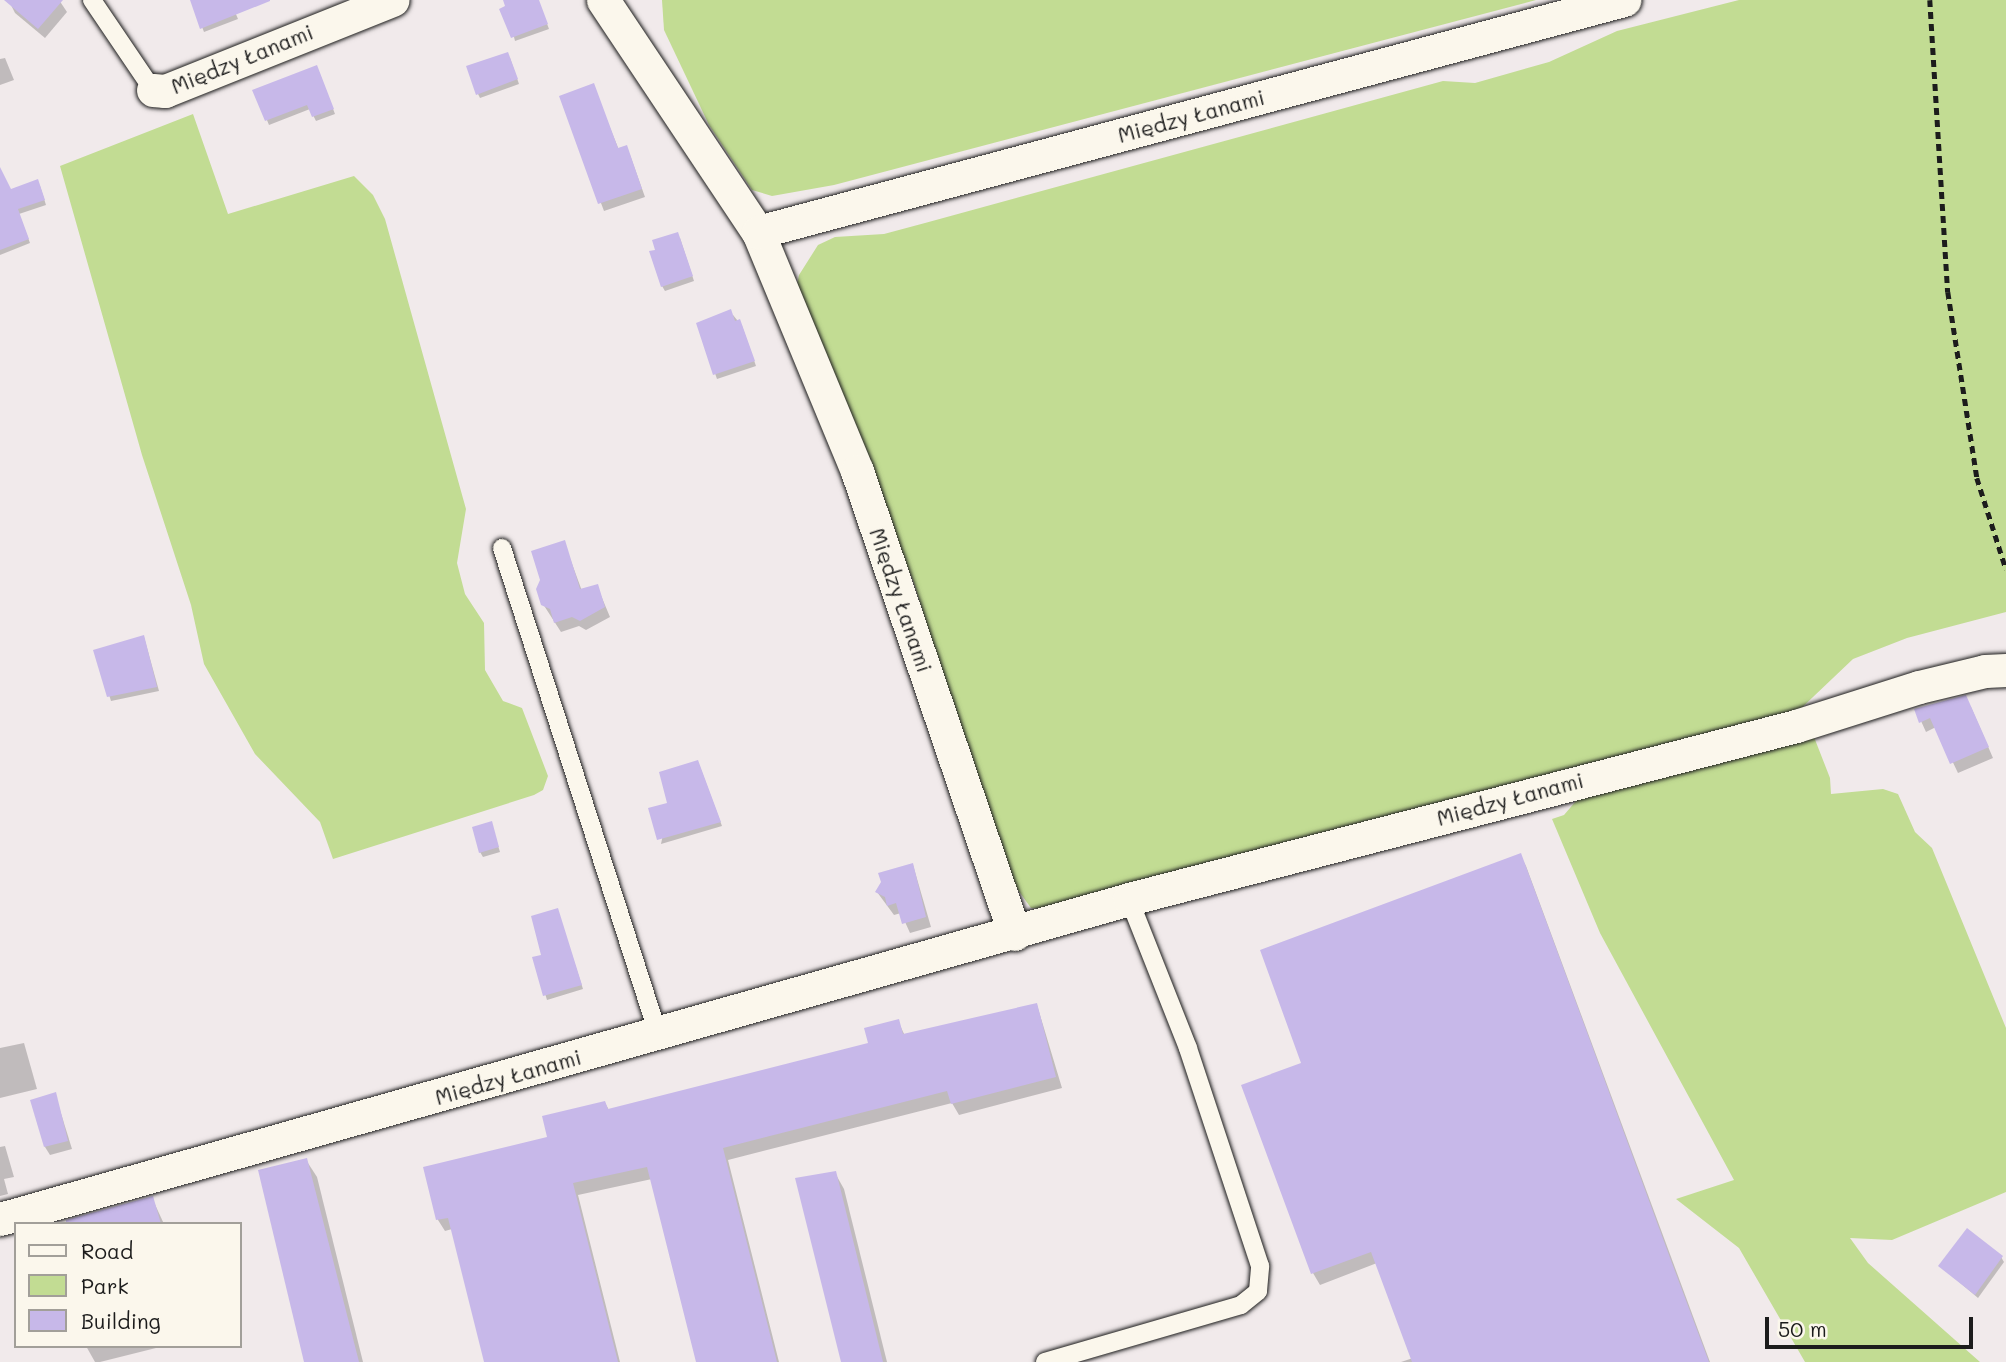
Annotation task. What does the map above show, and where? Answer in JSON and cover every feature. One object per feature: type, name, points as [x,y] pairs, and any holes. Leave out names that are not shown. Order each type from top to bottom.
[{"type":"street","name":"Między Łanami","points":[[153,90],[165,91],[392,0]]},
{"type":"street","name":"Między Łanami","points":[[603,0],[758,232],[858,471],[1015,934]]},
{"type":"street","name":"Między Łanami","points":[[758,232],[1624,0]]},
{"type":"street","name":"Między Łanami","points":[[0,1219],[1015,934],[1129,899],[1796,726],[1919,687],[1985,671],[2006,670]]},
{"type":"lane","name":"Między Łanami","points":[[92,0],[153,90]]},
{"type":"lane","points":[[502,548],[658,1034]]},
{"type":"lane","points":[[1045,1362],[1241,1305],[1258,1291],[1260,1266],[1193,1061],[1129,899]]},
{"type":"path","points":[[1930,0],[1948,292],[1977,478],[2006,569]]},
{"type":"green space","points":[[662,0],[1536,0],[834,185],[772,196],[752,190],[709,125],[664,30]]},
{"type":"green space","points":[[1739,0],[2006,0],[2006,612],[1907,638],[1853,659],[1793,716],[1044,909],[1031,908],[1002,868],[914,583],[795,294],[799,275],[818,245],[835,237],[884,234],[1443,81],[1475,83],[1549,62],[1617,31]]},
{"type":"green space","points":[[193,114],[228,214],[354,176],[373,195],[385,219],[466,509],[457,563],[465,594],[484,623],[485,670],[503,701],[522,708],[548,776],[543,790],[534,795],[333,859],[320,822],[255,754],[204,664],[191,605],[142,455],[60,166]]},
{"type":"green space","points":[[1814,737],[1830,778],[1831,794],[1883,789],[1898,794],[1915,832],[1932,848],[2006,1028],[2006,1192],[1892,1240],[1850,1238],[1868,1263],[1980,1362],[1805,1362],[1739,1248],[1676,1199],[1734,1180],[1600,933],[1552,819],[1564,815],[1582,794]]},
{"type":"building","points":[[4,0],[63,0],[38,29]]},
{"type":"building","points":[[190,0],[270,0],[270,1],[200,29]]},
{"type":"building","points":[[503,0],[539,0],[548,24],[511,38],[499,9],[505,6]]},
{"type":"building","points":[[508,52],[518,79],[476,95],[466,66]]},
{"type":"building","points":[[317,65],[334,109],[312,117],[307,105],[265,121],[252,90]]},
{"type":"building","points":[[594,83],[618,148],[627,145],[642,189],[598,204],[559,96]]},
{"type":"building","points":[[0,167],[11,189],[38,179],[45,200],[18,209],[29,239],[0,250]]},
{"type":"building","points":[[678,232],[693,276],[661,287],[649,251],[655,250],[652,240]]},
{"type":"building","points":[[731,309],[735,321],[740,319],[755,361],[713,375],[696,323]]},
{"type":"building","points":[[565,540],[580,589],[598,584],[605,607],[580,621],[572,617],[554,623],[550,609],[541,605],[536,589],[540,580],[531,551]]},
{"type":"building","points":[[144,635],[157,687],[107,697],[93,650]]},
{"type":"building","points":[[1966,695],[1989,747],[1950,764],[1930,718],[1919,723],[1914,709]]},
{"type":"building","points":[[698,760],[721,822],[657,840],[648,808],[667,803],[659,772]]},
{"type":"building","points":[[492,821],[499,847],[479,853],[472,827]]},
{"type":"building","points":[[1521,853],[1709,1362],[1412,1362],[1371,1252],[1311,1274],[1241,1085],[1301,1063],[1260,950]]},
{"type":"building","points":[[913,863],[926,917],[902,924],[896,903],[887,906],[885,897],[875,892],[881,882],[878,873]]},
{"type":"building","points":[[558,908],[582,985],[543,996],[532,957],[541,955],[531,916]]},
{"type":"building","points":[[1037,1003],[1056,1077],[951,1104],[947,1091],[723,1148],[777,1362],[696,1362],[647,1167],[573,1183],[618,1362],[484,1362],[448,1218],[436,1220],[423,1167],[547,1137],[542,1116],[605,1101],[608,1109],[868,1043],[864,1028],[899,1019],[903,1034]]},
{"type":"building","points":[[56,1092],[68,1141],[44,1147],[30,1100]]},
{"type":"building","points":[[307,1158],[359,1362],[304,1362],[258,1170]]},
{"type":"building","points":[[836,1171],[883,1362],[841,1362],[795,1178]]},
{"type":"building","points":[[153,1196],[160,1222],[66,1222]]},
{"type":"building","points":[[1967,1228],[2003,1256],[1975,1295],[1938,1266]]}]
